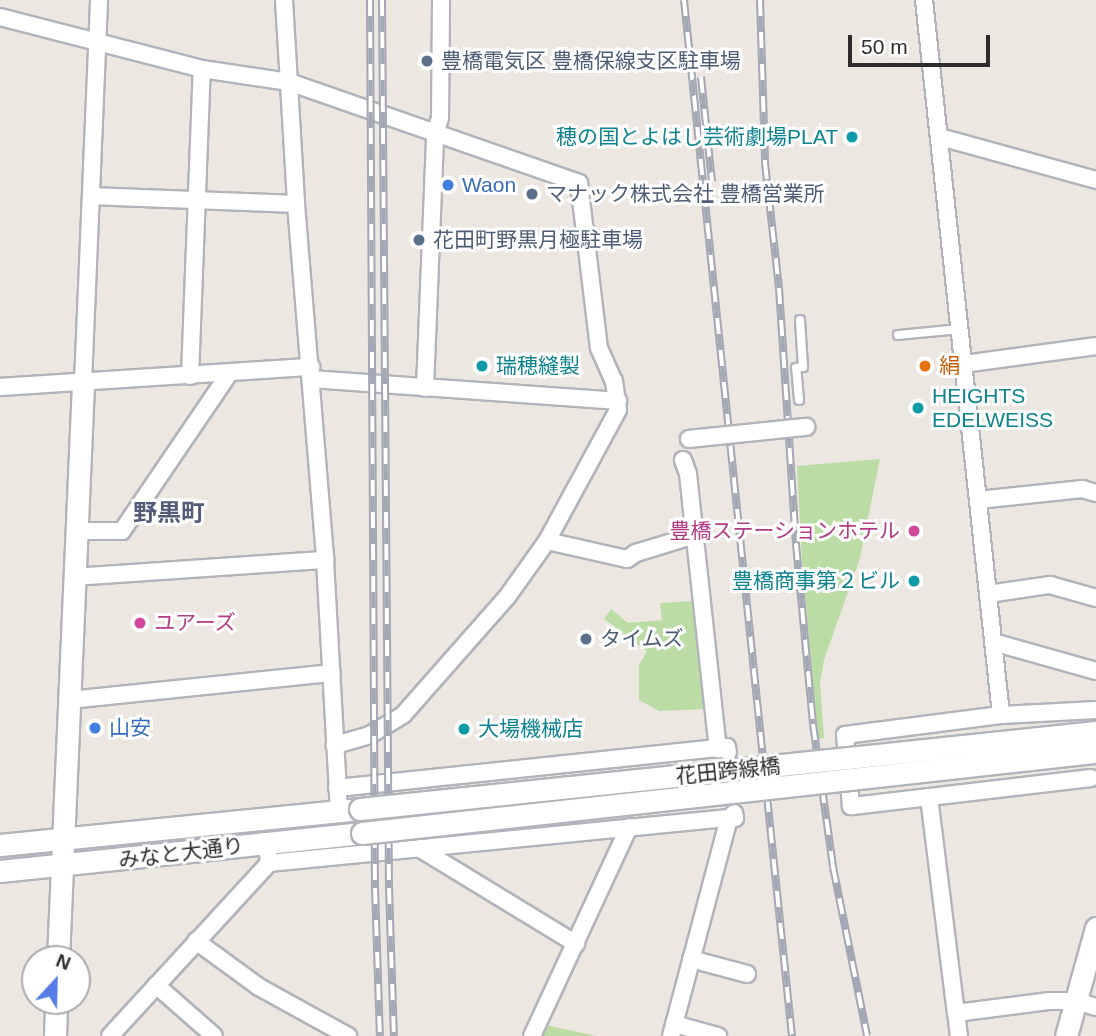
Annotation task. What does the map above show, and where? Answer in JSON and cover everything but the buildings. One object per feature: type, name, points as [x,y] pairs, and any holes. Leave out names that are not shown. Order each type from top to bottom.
[{"type":"street","points":[[58,945],[99,0]]},
{"type":"street","points":[[284,0],[296,204],[325,560],[339,812]]},
{"type":"street","points":[[425,388],[435,135],[440,118],[441,0]]},
{"type":"street","points":[[924,0],[1000,715]]},
{"type":"street","points":[[0,17],[202,69],[289,82],[579,183],[599,348],[614,381],[618,410],[547,541],[507,597],[403,715],[370,735],[334,745]]},
{"type":"street","points":[[190,376],[202,69]]},
{"type":"street","points":[[940,137],[1096,180]]},
{"type":"street","points":[[91,196],[296,204]]},
{"type":"street","points":[[963,364],[1096,346]]},
{"type":"street","points":[[0,387],[190,376],[311,373],[425,388],[618,401]]},
{"type":"street","points":[[75,531],[122,531],[228,375]]},
{"type":"street","points":[[689,439],[806,427]]},
{"type":"street","points":[[337,788],[723,750],[688,474],[683,460]]},
{"type":"street","points":[[978,500],[1082,489],[1096,493]]},
{"type":"street","points":[[547,541],[627,559],[636,553],[695,535]]},
{"type":"street","points":[[74,577],[325,560]]},
{"type":"street","points":[[988,594],[1049,585],[1096,598]]},
{"type":"street","points":[[993,642],[1096,671]]},
{"type":"street","points":[[70,700],[332,673]]},
{"type":"street","points":[[1091,778],[851,806],[845,735],[1000,715],[1096,710]]},
{"type":"street","name":"花田跨線橋","points":[[360,809],[1095,745]]},
{"type":"street","name":"花田跨線橋","points":[[362,832],[1095,745]]},
{"type":"street","points":[[929,797],[959,1036]]},
{"type":"street","name":"みなと大通り","points":[[0,845],[360,809]]},
{"type":"street","points":[[110,1036],[196,942],[268,853],[419,848],[732,815],[672,1030],[718,1036]]},
{"type":"street","points":[[532,1036],[629,827]]},
{"type":"street","name":"みなと大通り","points":[[0,871],[268,853],[362,832]]},
{"type":"street","points":[[419,848],[576,944]]},
{"type":"street","points":[[1066,1036],[1087,1004],[1096,928]]},
{"type":"street","points":[[196,942],[260,987],[348,1036]]},
{"type":"street","points":[[691,959],[747,974]]},
{"type":"street","points":[[156,985],[214,1036]]},
{"type":"street","points":[[956,1013],[1050,1000],[1087,1004]]},
{"type":"street","points":[[55,1036],[56,1015]]},
{"type":"lane","points":[[799,400],[796,368],[803,368],[800,320]]},
{"type":"lane","points":[[898,335],[959,329]]},
{"type":"green space","points":[[880,459],[860,558],[824,660],[820,683],[824,738],[818,739],[802,561],[797,466]]},
{"type":"green space","points":[[695,601],[707,709],[659,711],[639,700],[639,665],[647,651],[604,619],[611,609],[628,623],[662,620],[660,603]]},
{"type":"green space","points":[[546,1025],[596,1036],[541,1036]]},
{"type":"railway","points":[[370,0],[375,888],[380,1036]]},
{"type":"railway","points":[[382,0],[389,888],[394,1036]]},
{"type":"railway","points":[[684,0],[792,1036]]},
{"type":"railway","points":[[760,0],[765,163],[779,288],[796,544],[813,724],[833,867],[867,1036]]},
{"type":"railway","points":[[701,77],[712,181]]},
{"type":"place","name":"豊橋電気区 豊橋保線支区駐車場","points":[[427,61]]},
{"type":"place","name":"穂の国とよはし芸術劇場PLAT","points":[[852,137]]},
{"type":"place","name":"Waon","points":[[448,185]]},
{"type":"place","name":"マナック株式会社 豊橋営業所","points":[[532,194]]},
{"type":"place","name":"花田町野黒月極駐車場","points":[[419,240]]},
{"type":"place","name":"瑞穂縫製","points":[[482,366]]},
{"type":"place","name":"絹","points":[[925,366]]},
{"type":"place","name":"HEIGHTS EDELWEISS","points":[[918,408]]},
{"type":"place","name":"豊橋ステーションホテル","points":[[914,531]]},
{"type":"place","name":"豊橋商事第２ビル","points":[[914,581]]},
{"type":"place","name":"ユアーズ","points":[[140,623]]},
{"type":"place","name":"タイムズ","points":[[586,639]]},
{"type":"place","name":"山安","points":[[95,728]]},
{"type":"place","name":"大場機械店","points":[[464,729]]},
{"type":"district","name":"野黒町","points":[[169,513]]}]
